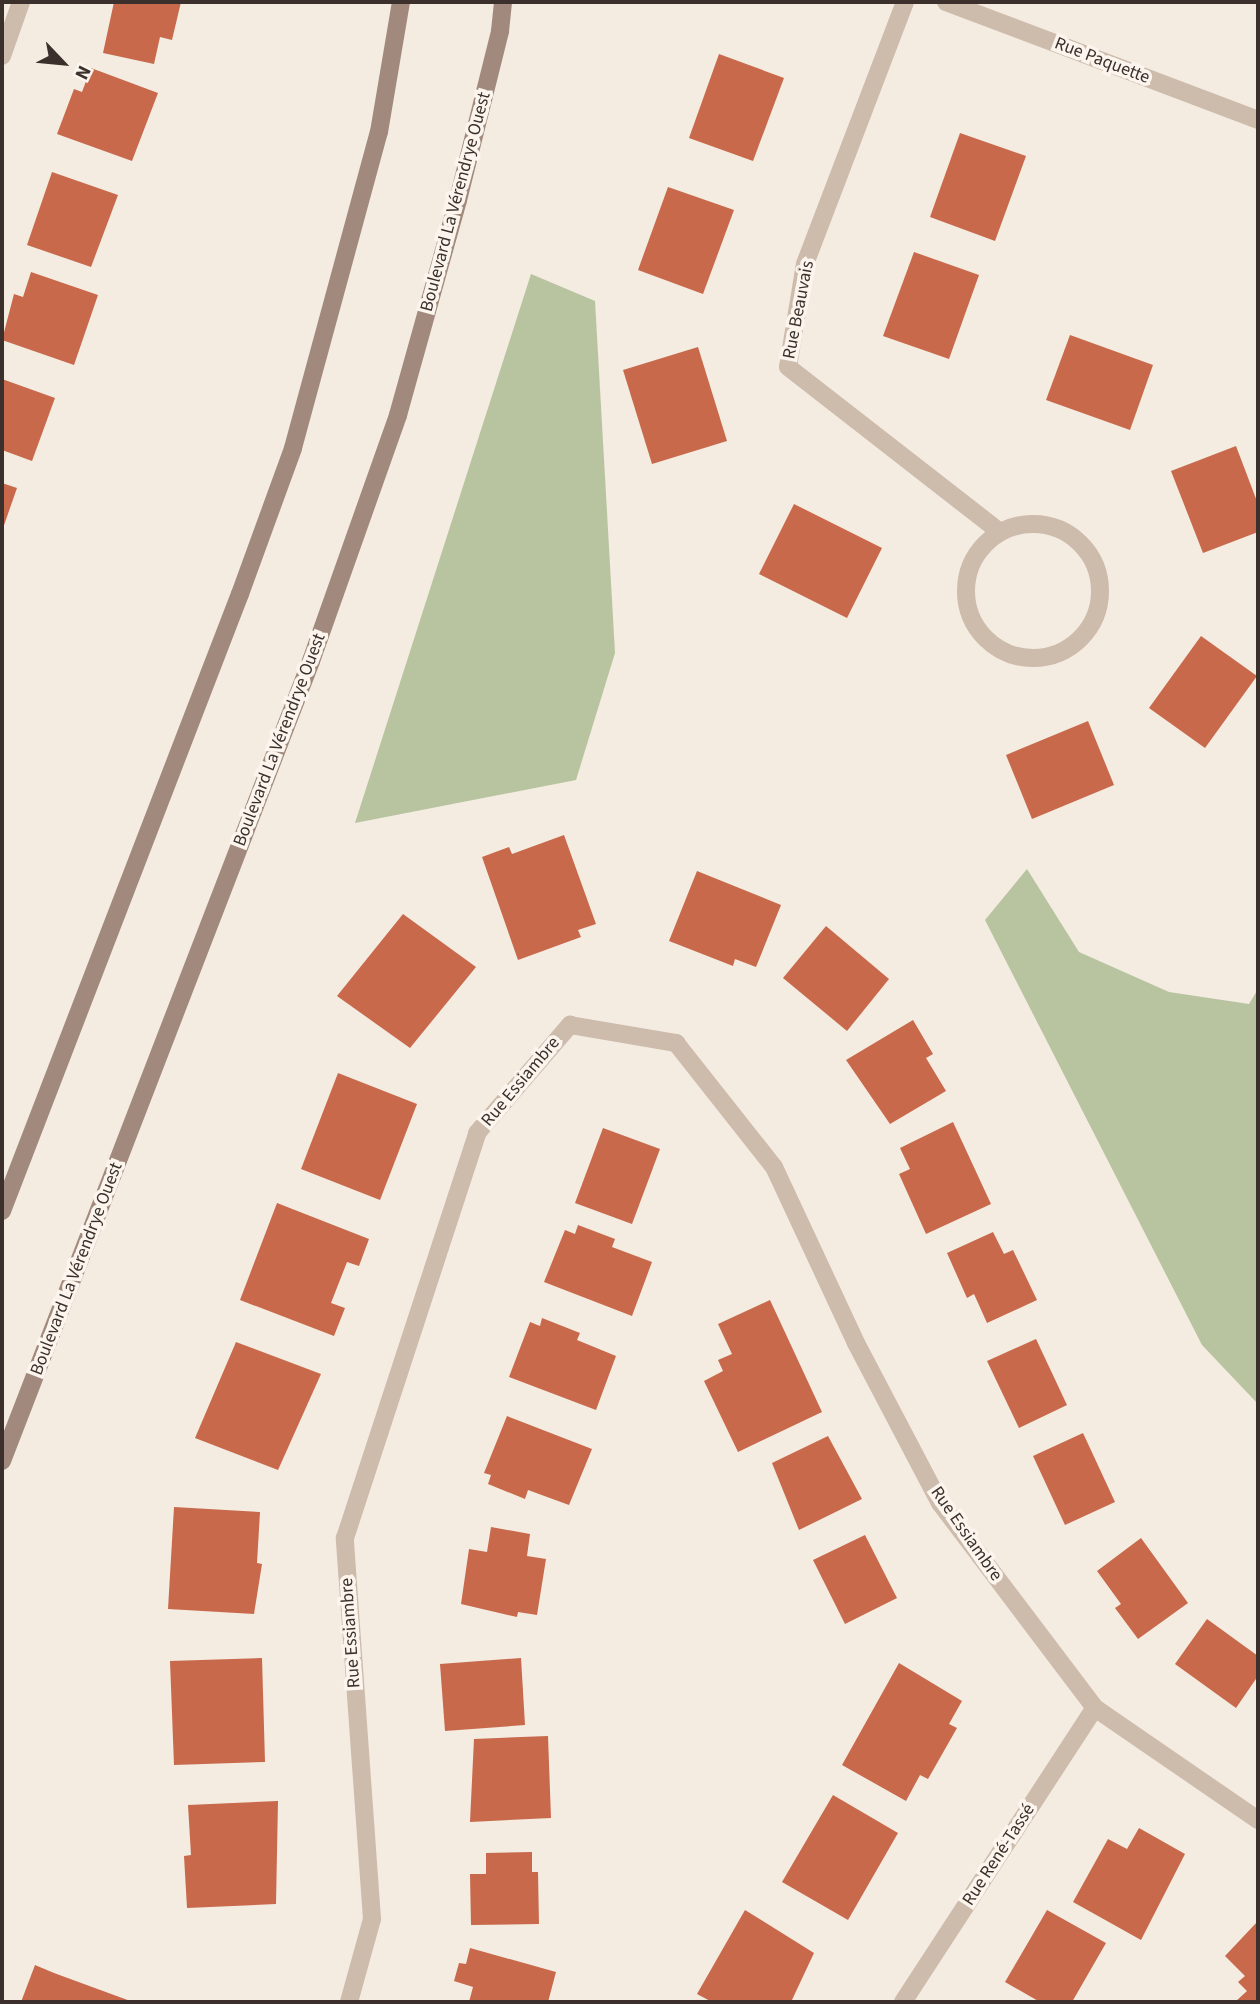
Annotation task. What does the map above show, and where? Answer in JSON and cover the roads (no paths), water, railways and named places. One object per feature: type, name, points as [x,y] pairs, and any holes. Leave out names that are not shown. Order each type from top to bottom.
[{"type":"main road","points":[[2,1210],[240,594],[293,448],[379,131],[401,2]]},
{"type":"main road","name":"Boulevard La Vérendrye Ouest","points":[[2,1461],[311,662],[398,415],[458,200],[500,31],[503,2]]},
{"type":"street","points":[[2,56],[21,2]]},
{"type":"street","name":"Rue Beauvais","points":[[905,2],[805,264],[788,367],[1000,531]]},
{"type":"street","name":"Rue Paquette","points":[[946,2],[1258,120]]},
{"type":"street","points":[[1031,523],[1063,529],[1088,550],[1100,581],[1097,613],[1080,640],[1051,657],[1019,658],[989,644],[970,617],[965,585],[976,554],[1000,531],[1031,523]]},
{"type":"street","name":"Rue Essiambre","points":[[349,2002],[372,1919],[345,1538],[477,1133],[570,1025],[676,1043],[774,1167],[856,1343],[940,1503],[1095,1708],[1258,1820]]},
{"type":"street","name":"Rue René-Tassé","points":[[903,2002],[1095,1708]]}]
